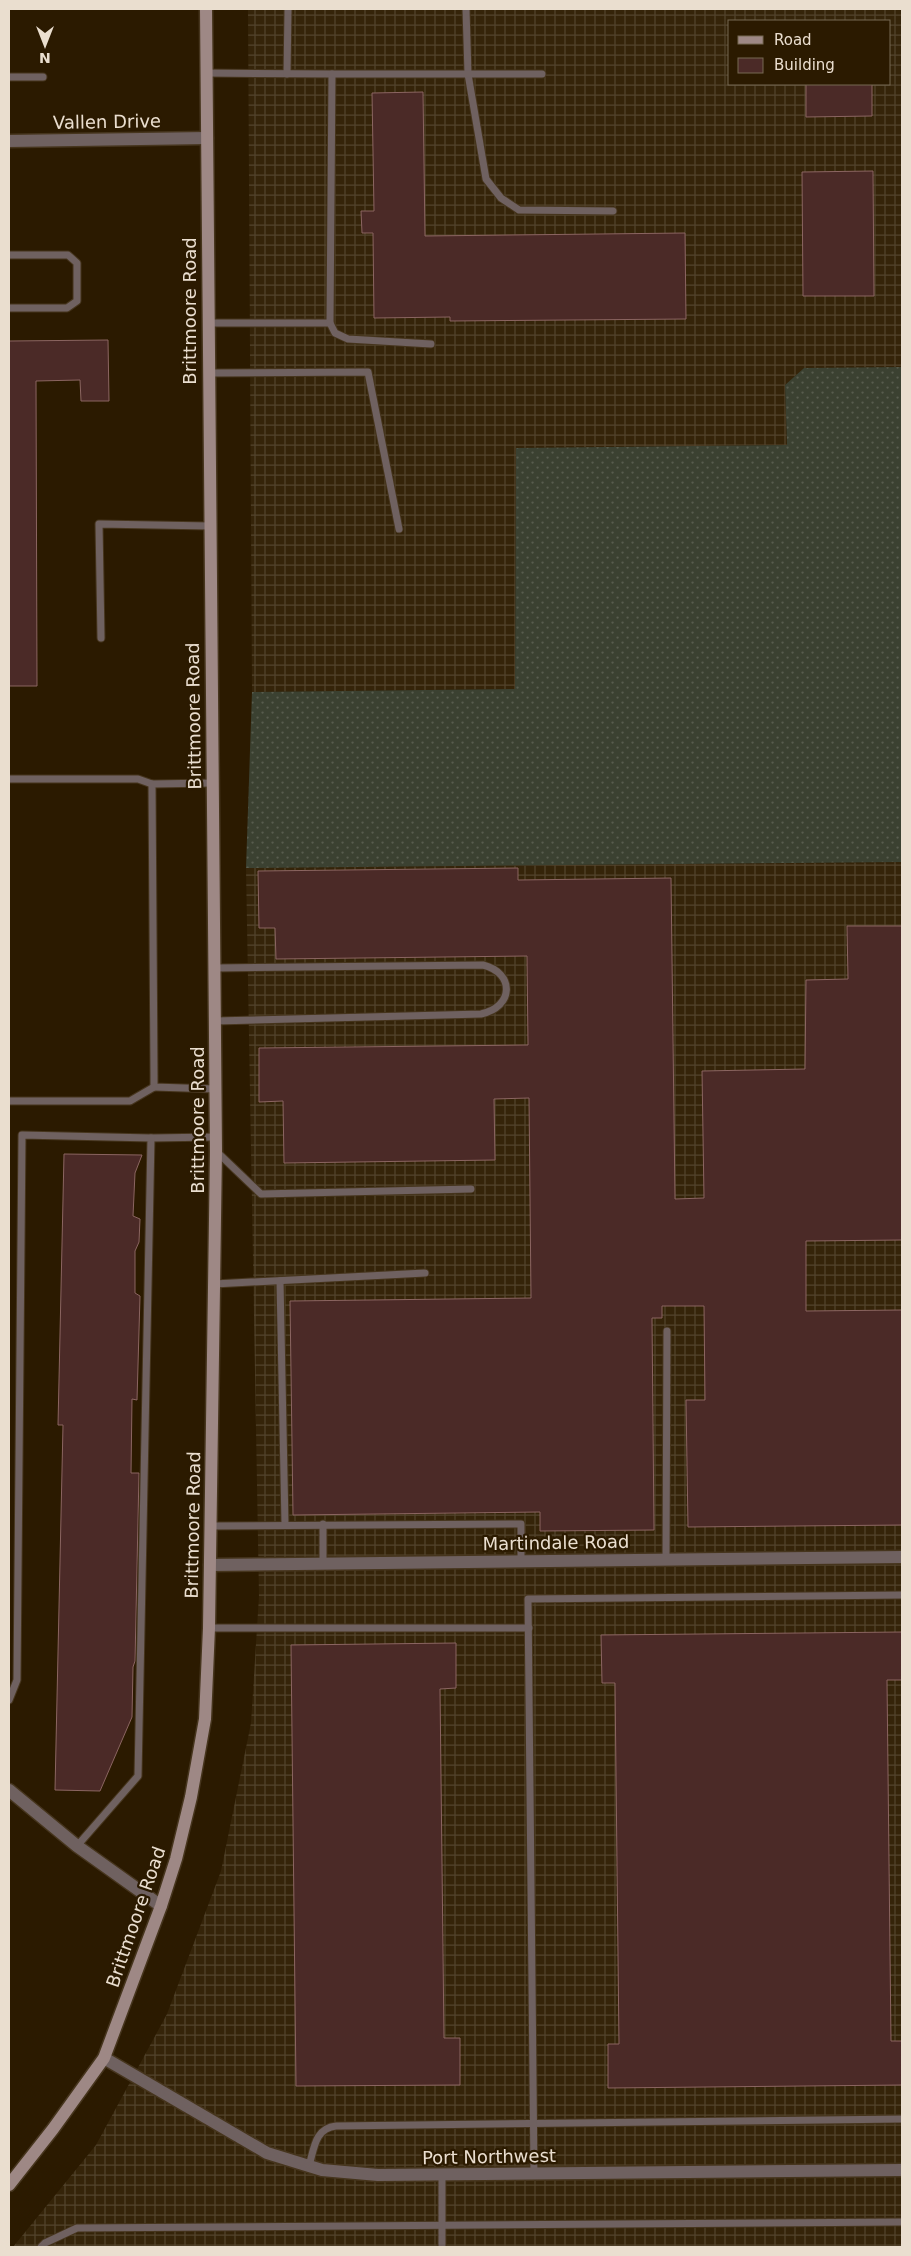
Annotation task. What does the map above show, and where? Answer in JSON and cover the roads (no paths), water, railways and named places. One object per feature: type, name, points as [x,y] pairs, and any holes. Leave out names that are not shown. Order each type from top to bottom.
[{"type":"main road","name":"Brittmoore Road","points":[[9,2185],[104,2058],[161,1906],[176,1859],[191,1797],[205,1719],[211,1526],[216,1151],[206,9]]},
{"type":"street","name":"Vallen Drive","points":[[9,141],[207,138]]},
{"type":"street","name":"Martindale Road","points":[[210,1565],[902,1557]]},
{"type":"street","points":[[9,1790],[77,1846],[161,1906]]},
{"type":"street","name":"Port Northwest","points":[[104,2058],[266,2153],[322,2170],[378,2176],[902,2170]]},
{"type":"lane","points":[[466,9],[468,74],[486,179],[501,198],[519,210],[613,211]]},
{"type":"lane","points":[[287,74],[288,10]]},
{"type":"lane","points":[[206,73],[542,74]]},
{"type":"lane","points":[[332,74],[330,323],[335,333],[348,339],[431,344]]},
{"type":"lane","points":[[9,77],[43,77]]},
{"type":"lane","points":[[9,255],[68,255],[77,263],[76,301],[67,308],[9,308]]},
{"type":"lane","points":[[208,323],[330,323]]},
{"type":"lane","points":[[208,373],[368,372],[399,529]]},
{"type":"lane","points":[[101,638],[99,524],[210,526]]},
{"type":"lane","points":[[9,779],[138,779],[152,784],[213,783]]},
{"type":"lane","points":[[152,784],[154,1087]]},
{"type":"lane","points":[[215,968],[483,966],[494,968],[503,976],[507,990],[502,1005],[493,1012],[482,1014],[215,1021]]},
{"type":"lane","points":[[9,1101],[130,1101],[154,1087],[215,1089]]},
{"type":"lane","points":[[9,1700],[17,1680],[22,1135],[150,1138],[216,1137]]},
{"type":"lane","points":[[77,1846],[138,1776],[150,1138]]},
{"type":"lane","points":[[216,1151],[261,1194],[471,1189]]},
{"type":"lane","points":[[214,1284],[425,1273]]},
{"type":"lane","points":[[280,1281],[285,1524]]},
{"type":"lane","points":[[666,1560],[667,1332]]},
{"type":"lane","points":[[211,1526],[285,1524],[521,1524],[521,1561]]},
{"type":"lane","points":[[323,1524],[323,1564]]},
{"type":"lane","points":[[534,2174],[528,1599],[902,1595]]},
{"type":"lane","points":[[209,1628],[529,1628]]},
{"type":"lane","points":[[309,2166],[319,2134],[329,2126],[902,2119]]},
{"type":"lane","points":[[442,2175],[442,2247]]},
{"type":"lane","points":[[41,2247],[45,2243],[77,2228],[902,2222]]}]
